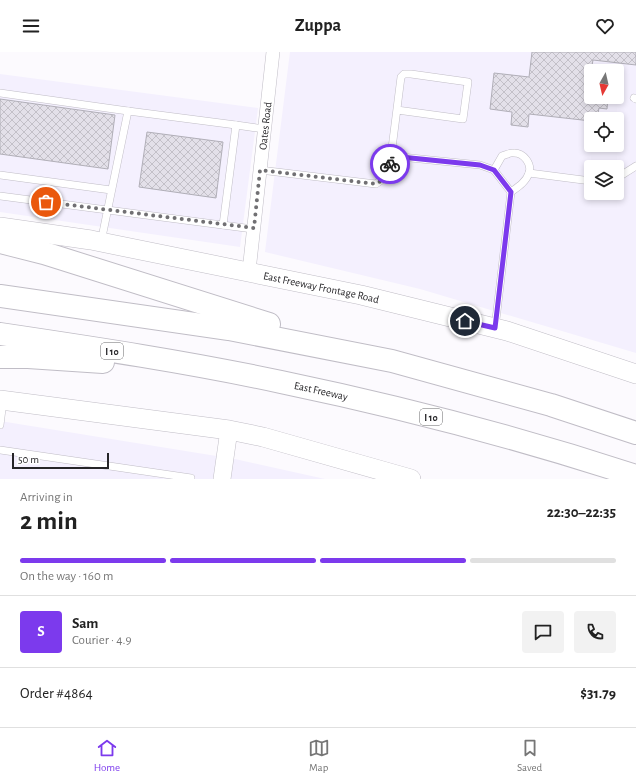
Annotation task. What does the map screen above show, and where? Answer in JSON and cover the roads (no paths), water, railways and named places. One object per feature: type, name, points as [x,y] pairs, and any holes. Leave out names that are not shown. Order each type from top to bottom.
[{"type":"highway","points":[[0,242],[44,253],[216,308],[392,361],[551,405],[636,433]]},
{"type":"highway","points":[[0,296],[229,329],[392,361]]},
{"type":"highway","name":"East Freeway","points":[[0,334],[112,351],[280,381],[386,405],[552,450],[636,476]]},
{"type":"highway","points":[[0,357],[28,357],[224,370]]},
{"type":"main road","name":"East Freeway Frontage Road","points":[[0,227],[102,242],[361,295],[495,328],[636,374]]},
{"type":"main road","points":[[1,400],[229,430],[263,437],[411,479]]},
{"type":"street","name":"Oates Road","points":[[249,271],[273,52]]},
{"type":"street","points":[[222,479],[229,430]]},
{"type":"lane","points":[[260,170],[376,184],[385,178],[389,171],[401,76],[404,74],[411,74],[468,82],[463,119],[397,110]]},
{"type":"lane","points":[[0,93],[264,128]]},
{"type":"lane","points":[[102,242],[107,210],[128,111]]},
{"type":"lane","points":[[223,225],[236,125]]},
{"type":"lane","points":[[494,170],[502,156],[513,152],[521,155],[527,160],[530,166],[529,173],[524,181],[511,192],[495,328]]},
{"type":"lane","points":[[391,156],[480,165],[494,170],[511,192]]},
{"type":"lane","points":[[624,174],[636,166]]},
{"type":"lane","points":[[529,173],[584,180]]},
{"type":"lane","points":[[0,175],[111,190]]},
{"type":"lane","points":[[0,196],[254,228]]},
{"type":"lane","points":[[0,425],[1,400]]},
{"type":"lane","points":[[0,450],[190,479]]}]
